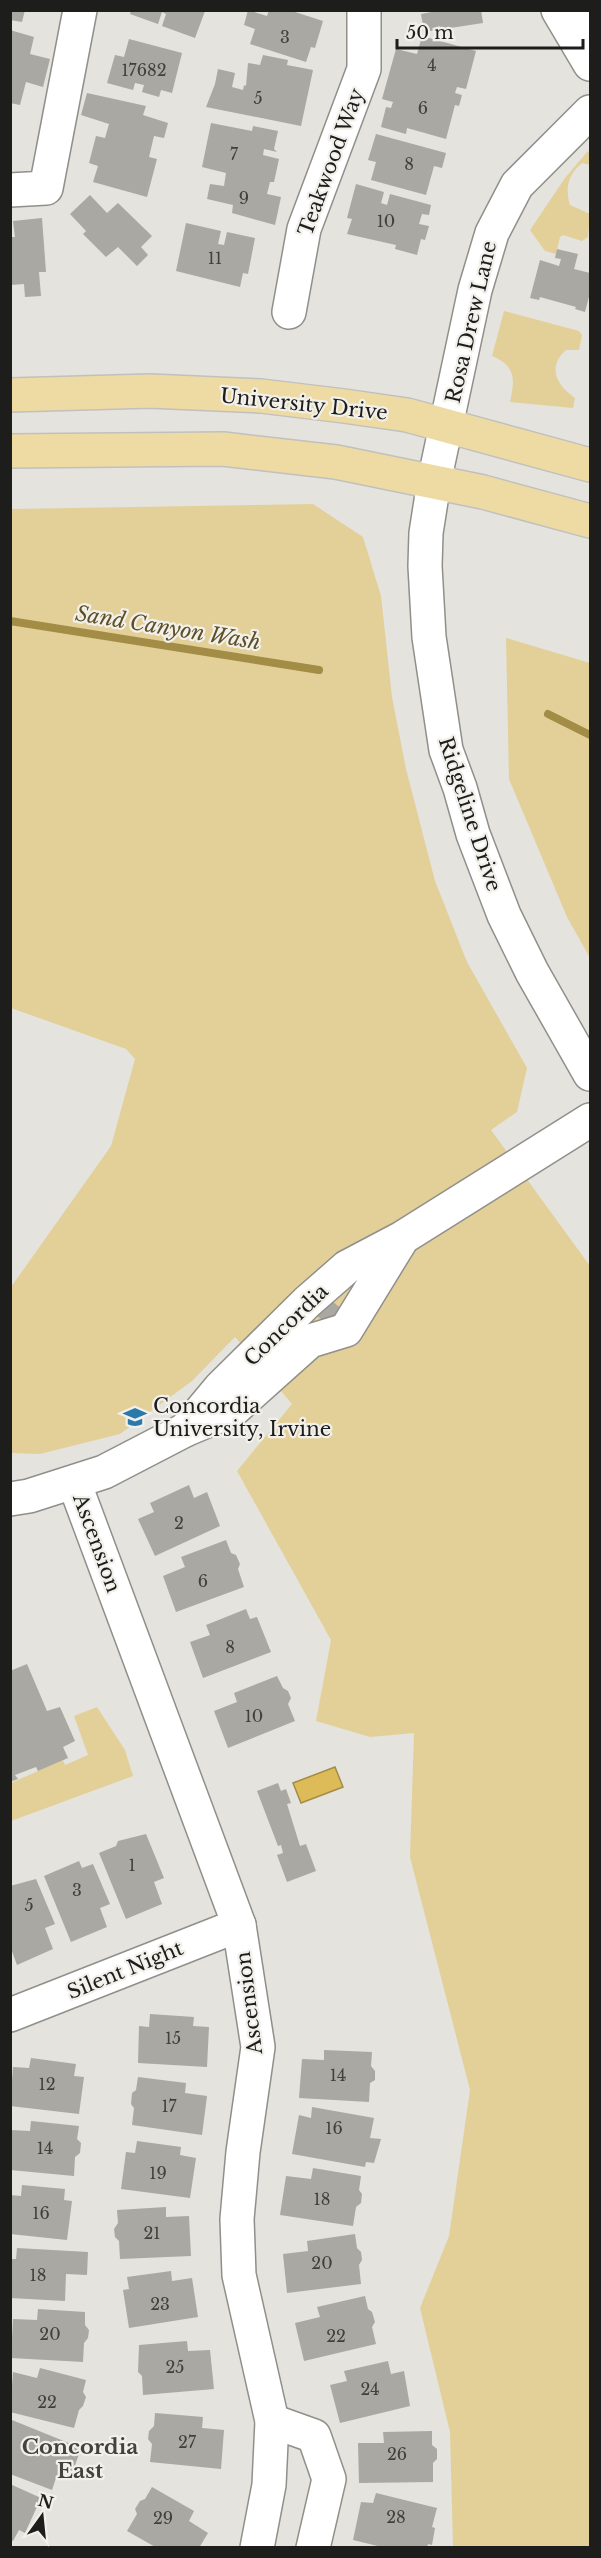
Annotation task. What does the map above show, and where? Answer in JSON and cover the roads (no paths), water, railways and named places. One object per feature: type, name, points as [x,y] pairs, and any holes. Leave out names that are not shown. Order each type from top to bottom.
[{"type":"main road","name":"University Drive","points":[[10,395],[150,391],[261,396],[396,414],[591,465]]},
{"type":"main road","points":[[10,451],[223,449],[336,462],[483,492],[591,521]]},
{"type":"street","points":[[10,190],[46,188],[80,10]]},
{"type":"street","name":"Teakwood Way","points":[[289,312],[304,229],[364,69],[364,10]]},
{"type":"street","points":[[558,10],[591,64]]},
{"type":"street","points":[[585,10],[591,18]]},
{"type":"street","name":"Rosa Drew Lane","points":[[446,426],[475,290],[492,233],[517,185],[591,112]]},
{"type":"street","name":"Ridgeline Drive","points":[[446,426],[426,533],[425,566],[429,637],[446,750],[473,834],[504,915],[532,972],[591,1074]]},
{"type":"street","name":"Concordia","points":[[184,1430],[220,1388],[315,1295],[347,1268],[402,1238],[591,1120]]},
{"type":"street","name":"Concordia","points":[[10,1499],[29,1496],[104,1472],[184,1430],[233,1410],[310,1341],[346,1330],[402,1238]]},
{"type":"street","name":"Ascension","points":[[74,1482],[239,1925],[258,2047],[243,2152],[237,2219],[239,2275],[272,2421],[269,2485],[257,2547]]},
{"type":"street","name":"Silent Night","points":[[10,2015],[239,1925]]},
{"type":"street","points":[[272,2421],[314,2436],[329,2479],[313,2547]]},
{"type":"waterway","name":"Sand Canyon Wash","points":[[10,621],[319,670]]},
{"type":"waterway","name":"Sand Canyon Wash","points":[[548,714],[590,735]]},
{"type":"place","name":"Concordia University, Irvine","points":[[135,1417]]},
{"type":"district","name":"Concordia East","points":[[80,2459]]}]
